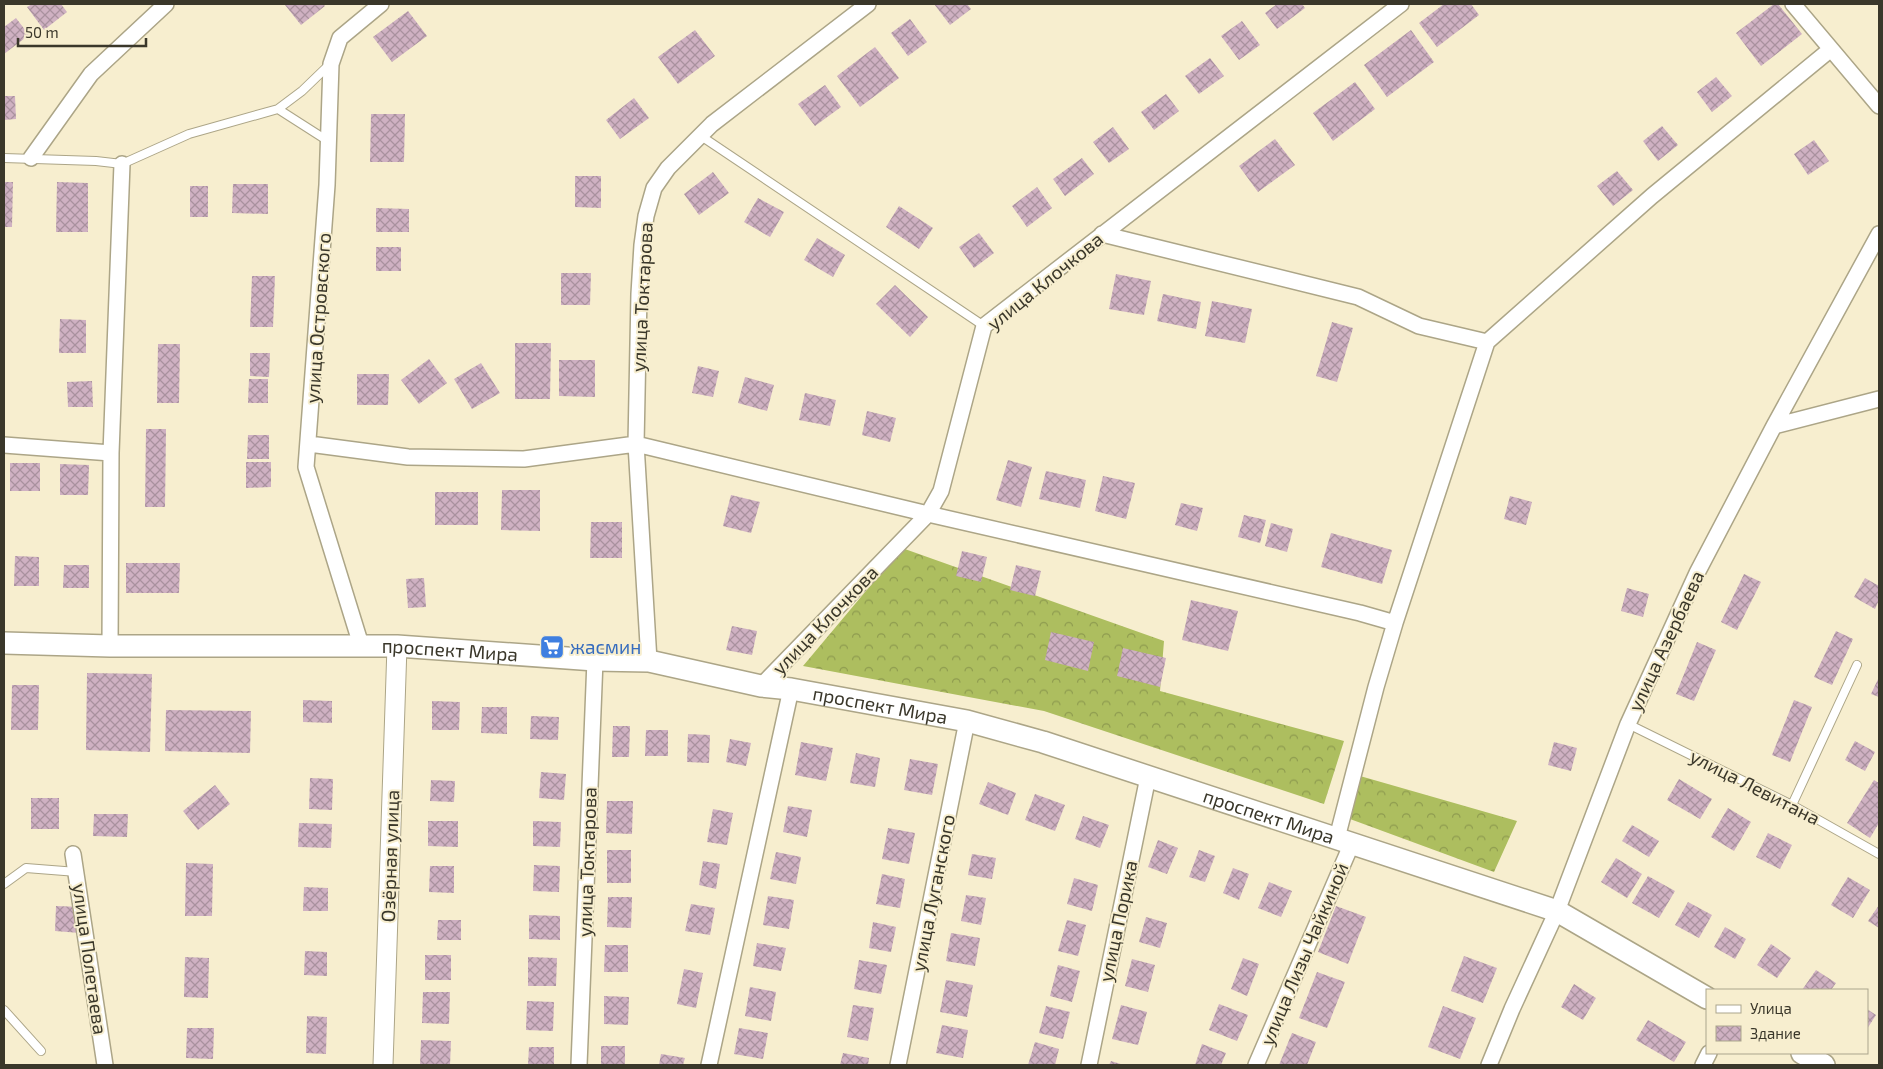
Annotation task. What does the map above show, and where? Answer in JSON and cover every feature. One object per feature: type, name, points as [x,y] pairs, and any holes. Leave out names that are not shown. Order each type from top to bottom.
[{"type":"main road","name":"проспект Мира","points":[[4,643],[110,646],[397,646],[649,662],[761,686],[790,689],[967,721],[1043,742],[1557,911],[1706,997]]},
{"type":"main road","points":[[1804,1054],[1824,1065]]},
{"type":"street","points":[[31,158],[91,74],[166,4]]},
{"type":"street","name":"улица Островского","points":[[361,645],[306,467],[325,205],[330,64],[340,38],[381,4]]},
{"type":"street","name":"улица Токтарова","points":[[649,662],[636,444],[639,294],[646,216],[654,188],[668,168],[712,124],[868,4]]},
{"type":"street","name":"улица Клочкова","points":[[761,686],[928,514],[941,491],[984,326],[1401,4]]},
{"type":"street","points":[[1793,4],[1879,106]]},
{"type":"street","points":[[1102,234],[1358,297],[1419,326],[1487,342],[1652,196],[1831,49]]},
{"type":"street","points":[[110,646],[111,453],[122,164]]},
{"type":"street","name":"улица Азербаева","points":[[1489,1065],[1512,1009],[1557,911],[1628,724],[1696,573],[1879,234]]},
{"type":"street","name":"улица Лизы Чайкиной","points":[[1256,1065],[1344,841],[1376,687],[1395,623],[1487,342]]},
{"type":"street","points":[[1774,426],[1879,399]]},
{"type":"street","points":[[309,444],[408,457],[524,459],[636,444],[928,514],[1360,613],[1395,623]]},
{"type":"street","points":[[4,445],[111,453]]},
{"type":"street","name":"Озёрная улица","points":[[383,1065],[397,646]]},
{"type":"street","name":"улица Токтарова","points":[[579,1065],[595,660]]},
{"type":"street","name":"улица Клочкова","points":[[709,1065],[790,689]]},
{"type":"street","name":"улица Луганского","points":[[898,1065],[967,721]]},
{"type":"street","name":"улица Порика","points":[[1089,1065],[1148,777]]},
{"type":"street","name":"улица Полетаева","points":[[74,854],[105,1065]]},
{"type":"lane","points":[[4,158],[122,164],[189,134],[278,109],[302,92],[330,64]]},
{"type":"lane","points":[[278,109],[328,142]]},
{"type":"lane","points":[[701,136],[984,326]]},
{"type":"lane","points":[[1792,805],[1857,665]]},
{"type":"lane","name":"улица Левитана","points":[[1628,724],[1792,805],[1879,854]]},
{"type":"lane","points":[[4,884],[26,868],[77,872]]},
{"type":"lane","points":[[4,1010],[40,1051]]},
{"type":"green space","points":[[902,548],[1164,641],[1160,691],[1344,741],[1324,804],[1044,711],[803,666]]},
{"type":"green space","points":[[1360,776],[1517,821],[1494,872],[1350,819]]},
{"type":"building","points":[[32,4],[61,4],[67,12],[44,30],[27,7]]},
{"type":"building","points":[[286,4],[323,4],[325,6],[301,25]]},
{"type":"building","points":[[934,4],[967,4],[971,9],[950,25]]},
{"type":"building","points":[[1277,4],[1302,4],[1305,8],[1277,29],[1265,13]]},
{"type":"building","points":[[1444,4],[1471,4],[1479,15],[1437,47],[1419,23]]},
{"type":"building","points":[[1774,4],[1778,4],[1802,34],[1761,66],[1736,33]]},
{"type":"building","points":[[408,11],[427,36],[392,62],[373,37]]},
{"type":"building","points":[[16,18],[29,35],[4,54],[4,27]]},
{"type":"building","points":[[910,19],[927,42],[908,56],[891,33]]},
{"type":"building","points":[[1242,21],[1260,45],[1239,60],[1221,36]]},
{"type":"building","points":[[695,30],[715,56],[678,84],[658,57]]},
{"type":"building","points":[[1411,30],[1434,62],[1387,97],[1364,65]]},
{"type":"building","points":[[875,47],[899,78],[860,107],[837,76]]},
{"type":"building","points":[[1210,58],[1224,76],[1199,94],[1185,76]]},
{"type":"building","points":[[1716,77],[1732,96],[1712,112],[1697,92]]},
{"type":"building","points":[[1355,82],[1375,109],[1333,141],[1313,113]]},
{"type":"building","points":[[825,85],[841,107],[815,126],[798,104]]},
{"type":"building","points":[[1166,94],[1179,111],[1154,130],[1141,112]]},
{"type":"building","points":[[4,96],[15,96],[16,119],[4,120]]},
{"type":"building","points":[[634,98],[649,118],[620,139],[606,120]]},
{"type":"building","points":[[371,114],[405,114],[404,162],[370,162]]},
{"type":"building","points":[[1662,126],[1678,145],[1658,161],[1643,141]]},
{"type":"building","points":[[1113,127],[1129,149],[1109,163],[1093,142]]},
{"type":"building","points":[[1275,139],[1295,165],[1258,192],[1239,166]]},
{"type":"building","points":[[1814,140],[1829,161],[1808,175],[1794,154]]},
{"type":"building","points":[[1082,158],[1094,174],[1065,196],[1053,179]]},
{"type":"building","points":[[1617,171],[1633,190],[1613,206],[1597,186]]},
{"type":"building","points":[[713,172],[729,193],[699,215],[684,194]]},
{"type":"building","points":[[575,176],[601,176],[601,208],[575,207]]},
{"type":"building","points":[[4,182],[13,182],[12,227],[4,227]]},
{"type":"building","points":[[57,182],[88,183],[88,232],[56,232]]},
{"type":"building","points":[[233,184],[268,184],[268,214],[232,213]]},
{"type":"building","points":[[190,186],[208,186],[208,217],[190,217]]},
{"type":"building","points":[[1037,187],[1052,208],[1027,227],[1012,206]]},
{"type":"building","points":[[758,198],[784,212],[770,237],[744,222]]},
{"type":"building","points":[[899,206],[933,228],[919,249],[886,227]]},
{"type":"building","points":[[376,208],[409,209],[409,232],[376,232]]},
{"type":"building","points":[[979,233],[994,253],[974,268],[959,247]]},
{"type":"building","points":[[817,238],[845,255],[833,277],[804,260]]},
{"type":"building","points":[[376,247],[401,247],[401,271],[376,271]]},
{"type":"building","points":[[561,273],[591,273],[590,305],[561,305]]},
{"type":"building","points":[[1116,274],[1151,281],[1144,315],[1109,309]]},
{"type":"building","points":[[252,276],[275,276],[273,327],[250,327]]},
{"type":"building","points":[[895,285],[928,317],[910,337],[876,304]]},
{"type":"building","points":[[1163,294],[1201,302],[1196,329],[1157,321]]},
{"type":"building","points":[[1212,301],[1252,309],[1245,343],[1205,336]]},
{"type":"building","points":[[60,319],[86,320],[86,353],[59,353]]},
{"type":"building","points":[[1332,322],[1353,328],[1337,382],[1316,376]]},
{"type":"building","points":[[515,343],[551,343],[550,399],[515,399]]},
{"type":"building","points":[[158,344],[180,344],[179,403],[157,403]]},
{"type":"building","points":[[250,353],[270,353],[269,377],[250,376]]},
{"type":"building","points":[[429,359],[447,383],[419,404],[401,380]]},
{"type":"building","points":[[559,360],[595,360],[595,397],[559,396]]},
{"type":"building","points":[[481,363],[500,393],[472,409],[454,379]]},
{"type":"building","points":[[698,366],[719,371],[713,397],[692,393]]},
{"type":"building","points":[[357,374],[389,374],[388,405],[357,405]]},
{"type":"building","points":[[745,377],[774,385],[767,411],[738,403]]},
{"type":"building","points":[[249,379],[268,379],[268,403],[248,403]]},
{"type":"building","points":[[92,381],[93,407],[68,407],[67,382]]},
{"type":"building","points":[[805,393],[836,400],[830,426],[799,420]]},
{"type":"building","points":[[867,411],[896,418],[890,442],[862,435]]},
{"type":"building","points":[[146,429],[166,429],[165,507],[145,507]]},
{"type":"building","points":[[248,435],[269,435],[269,459],[247,459]]},
{"type":"building","points":[[1008,460],[1032,467],[1021,507],[996,500]]},
{"type":"building","points":[[246,462],[271,462],[271,487],[246,488]]},
{"type":"building","points":[[10,463],[40,463],[40,491],[10,491]]},
{"type":"building","points":[[60,464],[89,465],[88,495],[60,495]]},
{"type":"building","points":[[1046,471],[1086,480],[1080,508],[1039,499]]},
{"type":"building","points":[[1103,476],[1135,483],[1126,519],[1095,511]]},
{"type":"building","points":[[502,490],[540,490],[540,531],[501,530]]},
{"type":"building","points":[[435,492],[478,492],[478,525],[435,525]]},
{"type":"building","points":[[731,495],[760,502],[751,533],[723,526]]},
{"type":"building","points":[[1510,496],[1532,502],[1526,525],[1504,519]]},
{"type":"building","points":[[1181,503],[1203,508],[1197,531],[1175,525]]},
{"type":"building","points":[[1244,515],[1266,520],[1260,543],[1238,537]]},
{"type":"building","points":[[591,522],[622,522],[622,558],[590,558]]},
{"type":"building","points":[[1271,523],[1293,529],[1287,552],[1265,546]]},
{"type":"building","points":[[1331,533],[1392,550],[1382,584],[1321,567]]},
{"type":"building","points":[[962,551],[987,557],[981,582],[956,576]]},
{"type":"building","points":[[15,556],[39,557],[39,586],[14,586]]},
{"type":"building","points":[[126,563],[180,563],[179,593],[126,593]]},
{"type":"building","points":[[64,565],[89,565],[89,588],[63,588]]},
{"type":"building","points":[[1016,565],[1041,571],[1035,596],[1010,590]]},
{"type":"building","points":[[1744,574],[1761,582],[1737,630],[1721,622]]},
{"type":"building","points":[[424,578],[426,607],[408,608],[406,579]]},
{"type":"building","points":[[1865,578],[1879,586],[1879,600],[1875,609],[1854,597]]},
{"type":"building","points":[[1627,588],[1649,594],[1643,617],[1621,611]]},
{"type":"building","points":[[1191,600],[1238,611],[1228,651],[1182,640]]},
{"type":"building","points":[[732,626],[757,631],[752,655],[726,650]]},
{"type":"building","points":[[1836,631],[1853,639],[1832,685],[1814,677]]},
{"type":"building","points":[[1051,632],[1094,642],[1088,671],[1045,660]]},
{"type":"building","points":[[1697,642],[1716,650],[1694,701],[1676,694]]},
{"type":"building","points":[[1123,648],[1166,658],[1160,687],[1117,676]]},
{"type":"building","points":[[87,673],[152,674],[150,752],[86,750]]},
{"type":"building","points":[[1879,677],[1879,697],[1871,694]]},
{"type":"building","points":[[12,685],[39,685],[38,730],[11,730]]},
{"type":"building","points":[[303,700],[332,701],[332,723],[303,722]]},
{"type":"building","points":[[1794,700],[1812,707],[1790,762],[1772,755]]},
{"type":"building","points":[[432,701],[460,702],[459,730],[432,730]]},
{"type":"building","points":[[482,707],[507,707],[507,734],[481,733]]},
{"type":"building","points":[[166,710],[251,711],[250,753],[165,751]]},
{"type":"building","points":[[531,716],[559,717],[558,740],[530,739]]},
{"type":"building","points":[[613,726],[630,726],[629,757],[612,757]]},
{"type":"building","points":[[646,730],[668,730],[668,756],[645,756]]},
{"type":"building","points":[[688,734],[710,735],[709,763],[687,762]]},
{"type":"building","points":[[730,739],[751,743],[746,766],[726,762]]},
{"type":"building","points":[[1855,741],[1875,752],[1865,771],[1845,760]]},
{"type":"building","points":[[801,742],[833,748],[826,781],[795,775]]},
{"type":"building","points":[[1554,742],[1577,748],[1571,771],[1548,765]]},
{"type":"building","points":[[856,753],[880,758],[875,787],[850,783]]},
{"type":"building","points":[[910,759],[938,764],[932,795],[904,790]]},
{"type":"building","points":[[541,772],[566,774],[564,800],[539,798]]},
{"type":"building","points":[[310,778],[333,779],[332,810],[309,809]]},
{"type":"building","points":[[1679,779],[1712,799],[1700,819],[1667,800]]},
{"type":"building","points":[[431,780],[455,781],[454,802],[430,801]]},
{"type":"building","points":[[1874,780],[1879,783],[1879,823],[1870,838],[1847,823]]},
{"type":"building","points":[[988,782],[1016,793],[1008,815],[979,804]]},
{"type":"building","points":[[215,785],[230,804],[198,830],[183,811]]},
{"type":"building","points":[[1035,794],[1065,805],[1055,831],[1025,820]]},
{"type":"building","points":[[31,798],[59,798],[59,829],[31,829]]},
{"type":"building","points":[[607,801],[633,801],[632,834],[606,833]]},
{"type":"building","points":[[788,806],[812,810],[807,837],[783,832]]},
{"type":"building","points":[[1728,808],[1751,822],[1734,851],[1711,837]]},
{"type":"building","points":[[713,809],[733,813],[727,845],[707,842]]},
{"type":"building","points":[[94,814],[128,814],[127,837],[93,836]]},
{"type":"building","points":[[1083,816],[1109,825],[1100,848],[1075,839]]},
{"type":"building","points":[[428,821],[458,821],[458,847],[428,846]]},
{"type":"building","points":[[533,821],[561,822],[560,847],[533,846]]},
{"type":"building","points":[[299,823],[332,824],[331,848],[298,847]]},
{"type":"building","points":[[1632,825],[1659,841],[1649,857],[1622,841]]},
{"type":"building","points":[[888,828],[915,833],[909,864],[882,859]]},
{"type":"building","points":[[1768,833],[1792,845],[1780,869],[1756,857]]},
{"type":"building","points":[[1158,840],[1178,848],[1167,874],[1148,867]]},
{"type":"building","points":[[607,850],[631,850],[631,883],[607,883]]},
{"type":"building","points":[[1199,850],[1215,856],[1205,882],[1189,877]]},
{"type":"building","points":[[776,852],[801,857],[796,884],[770,879]]},
{"type":"building","points":[[972,854],[996,858],[992,879],[968,875]]},
{"type":"building","points":[[1616,858],[1642,874],[1627,898],[1601,882]]},
{"type":"building","points":[[703,861],[720,864],[716,889],[699,885]]},
{"type":"building","points":[[186,863],[213,864],[212,916],[185,916]]},
{"type":"building","points":[[534,865],[560,866],[559,892],[533,891]]},
{"type":"building","points":[[430,866],[454,866],[454,893],[429,892]]},
{"type":"building","points":[[1233,868],[1249,874],[1239,900],[1223,893]]},
{"type":"building","points":[[882,874],[905,879],[900,908],[876,904]]},
{"type":"building","points":[[1648,876],[1675,891],[1659,918],[1632,903]]},
{"type":"building","points":[[1848,877],[1870,890],[1853,918],[1831,905]]},
{"type":"building","points":[[1074,878],[1098,885],[1092,911],[1067,904]]},
{"type":"building","points":[[1269,882],[1292,891],[1281,917],[1258,908]]},
{"type":"building","points":[[304,887],[328,888],[328,911],[303,911]]},
{"type":"building","points":[[966,895],[986,898],[981,925],[961,921]]},
{"type":"building","points":[[768,896],[794,900],[789,929],[763,925]]},
{"type":"building","points":[[608,897],[632,897],[631,928],[607,927]]},
{"type":"building","points":[[1688,902],[1712,915],[1699,938],[1675,925]]},
{"type":"building","points":[[691,904],[715,908],[710,935],[685,931]]},
{"type":"building","points":[[1879,905],[1879,928],[1868,921]]},
{"type":"building","points":[[56,906],[82,907],[80,933],[55,931]]},
{"type":"building","points":[[1336,906],[1366,917],[1348,964],[1318,952]]},
{"type":"building","points":[[529,915],[560,916],[560,940],[529,939]]},
{"type":"building","points":[[1146,917],[1167,923],[1160,948],[1139,942]]},
{"type":"building","points":[[438,920],[461,920],[461,940],[437,940]]},
{"type":"building","points":[[1067,920],[1086,925],[1078,956],[1058,951]]},
{"type":"building","points":[[873,922],[896,927],[891,952],[869,948]]},
{"type":"building","points":[[1725,927],[1746,939],[1735,959],[1714,947]]},
{"type":"building","points":[[951,933],[980,938],[975,966],[946,961]]},
{"type":"building","points":[[757,943],[786,948],[781,971],[753,966]]},
{"type":"building","points":[[1771,944],[1791,958],[1777,978],[1757,965]]},
{"type":"building","points":[[605,945],[628,945],[628,972],[604,972]]},
{"type":"building","points":[[305,951],[327,952],[327,976],[304,975]]},
{"type":"building","points":[[425,955],[451,955],[451,980],[425,980]]},
{"type":"building","points":[[1464,956],[1497,968],[1483,1003],[1451,991]]},
{"type":"building","points":[[185,957],[209,958],[208,998],[184,997]]},
{"type":"building","points":[[528,957],[557,958],[556,986],[528,986]]},
{"type":"building","points":[[1243,958],[1259,964],[1247,996],[1231,989]]},
{"type":"building","points":[[1132,959],[1155,965],[1148,992],[1125,986]]},
{"type":"building","points":[[859,960],[887,965],[881,994],[854,989]]},
{"type":"building","points":[[1058,965],[1080,971],[1072,1002],[1050,996]]},
{"type":"building","points":[[684,969],[703,973],[696,1008],[677,1004]]},
{"type":"building","points":[[1816,970],[1836,983],[1832,989],[1803,989]]},
{"type":"building","points":[[1317,972],[1345,982],[1327,1028],[1299,1018]]},
{"type":"building","points":[[946,980],[973,985],[967,1017],[940,1012]]},
{"type":"building","points":[[1574,984],[1596,998],[1583,1020],[1561,1007]]},
{"type":"building","points":[[750,987],[776,992],[771,1021],[745,1016]]},
{"type":"building","points":[[423,992],[450,992],[449,1024],[422,1023]]},
{"type":"building","points":[[604,996],[629,997],[628,1025],[604,1024]]},
{"type":"building","points":[[527,1001],[554,1002],[553,1031],[526,1030]]},
{"type":"building","points":[[1219,1004],[1248,1015],[1237,1041],[1209,1030]]},
{"type":"building","points":[[853,1005],[874,1008],[868,1041],[847,1037]]},
{"type":"building","points":[[1121,1005],[1147,1012],[1138,1045],[1112,1039]]},
{"type":"building","points":[[1046,1006],[1070,1012],[1063,1039],[1039,1033]]},
{"type":"building","points":[[1443,1006],[1476,1018],[1460,1059],[1428,1047]]},
{"type":"building","points":[[1868,1010],[1876,1015],[1868,1027]]},
{"type":"building","points":[[307,1016],[327,1017],[326,1054],[306,1053]]},
{"type":"building","points":[[1648,1020],[1686,1042],[1674,1062],[1636,1040]]},
{"type":"building","points":[[942,1025],[968,1030],[963,1058],[936,1053]]},
{"type":"building","points":[[187,1028],[214,1028],[213,1059],[186,1058]]},
{"type":"building","points":[[739,1028],[768,1033],[763,1059],[734,1054]]},
{"type":"building","points":[[1292,1033],[1316,1042],[1307,1065],[1279,1065]]},
{"type":"building","points":[[421,1040],[451,1041],[450,1065],[420,1065]]},
{"type":"building","points":[[1035,1042],[1059,1049],[1055,1065],[1028,1065]]},
{"type":"building","points":[[1202,1044],[1226,1053],[1221,1065],[1195,1065]]},
{"type":"building","points":[[601,1046],[625,1046],[625,1065],[601,1065]]},
{"type":"building","points":[[529,1047],[554,1047],[554,1065],[528,1065]]},
{"type":"building","points":[[843,1053],[869,1058],[868,1065],[840,1065]]},
{"type":"building","points":[[661,1054],[685,1058],[683,1065],[659,1065]]},
{"type":"building","points":[[1111,1061],[1124,1065],[1109,1065]]},
{"type":"place","name":"жасмин","points":[[552,647]]}]
